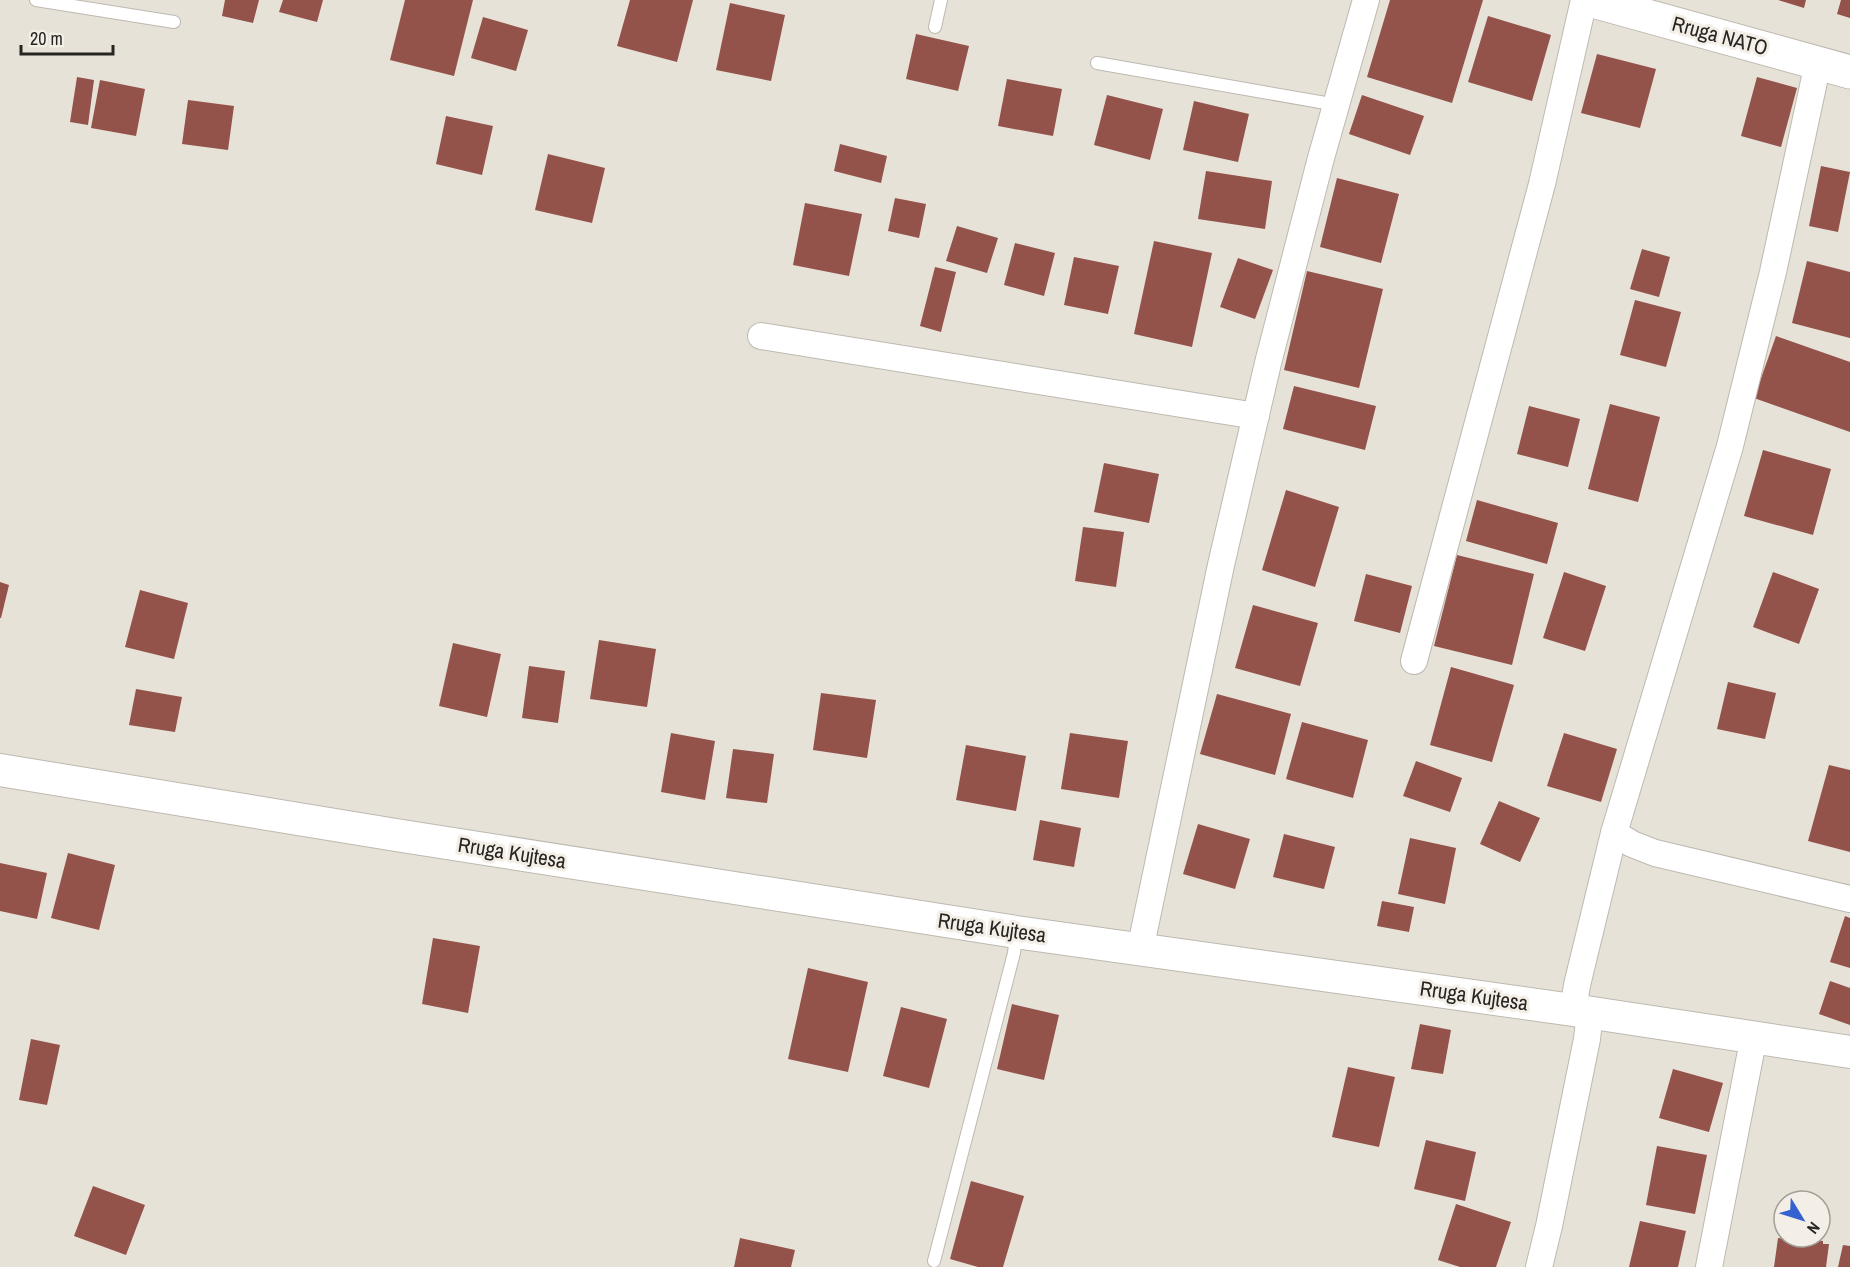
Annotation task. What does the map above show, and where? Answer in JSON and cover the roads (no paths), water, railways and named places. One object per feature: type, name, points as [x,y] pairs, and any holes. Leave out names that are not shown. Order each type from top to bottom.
[{"type":"main road","name":"Rruga NATO","points":[[1589,0],[1850,72]]},
{"type":"street","points":[[1140,950],[1221,565],[1256,416],[1318,169],[1366,0]]},
{"type":"street","points":[[1414,661],[1542,184],[1584,0]]},
{"type":"street","points":[[1539,1267],[1587,1039],[1577,984],[1614,833],[1730,446],[1773,272],[1818,63]]},
{"type":"street","points":[[761,336],[1256,416]]},
{"type":"street","name":"Rruga Kujtesa","points":[[0,770],[402,836],[1017,932],[1582,1011],[1850,1052]]},
{"type":"street","points":[[1614,833],[1632,844],[1655,853],[1850,899]]},
{"type":"street","points":[[1709,1267],[1754,1036]]},
{"type":"lane","points":[[36,0],[174,22]]},
{"type":"lane","points":[[935,27],[941,0]]},
{"type":"lane","points":[[1097,63],[1336,105]]},
{"type":"lane","points":[[934,1261],[1014,952],[1017,932]]}]
